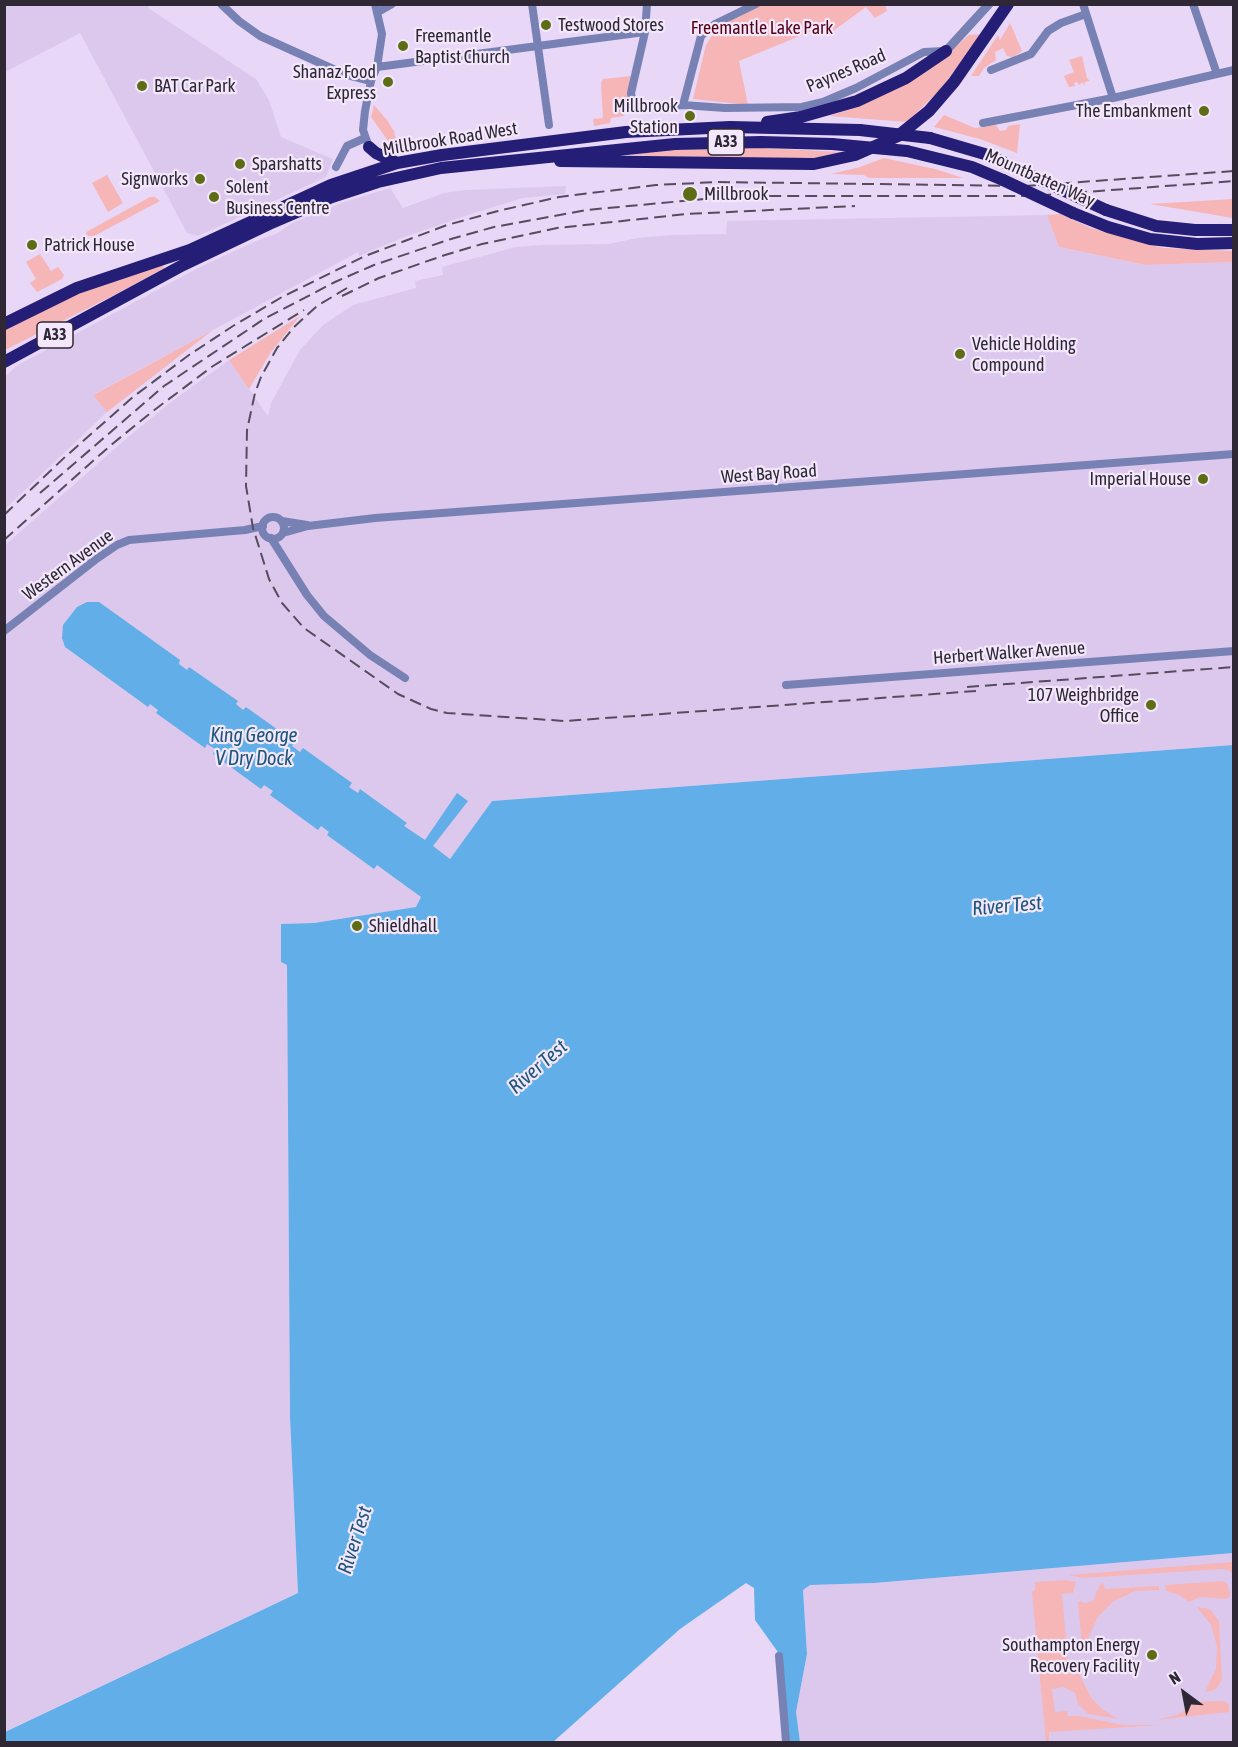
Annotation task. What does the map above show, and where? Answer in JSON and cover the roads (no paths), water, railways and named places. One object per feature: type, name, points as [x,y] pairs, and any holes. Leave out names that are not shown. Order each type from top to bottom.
[{"type":"highway","points":[[516,159],[772,165],[814,164],[855,155],[897,136],[929,111],[954,82],[1008,4]]},
{"type":"highway","points":[[730,128],[801,117],[857,101],[906,78],[946,51]]},
{"type":"highway","name":"Millbrook Road West","points":[[4,324],[77,288],[190,250],[331,185],[397,163],[442,155],[626,132],[730,128],[860,130]]},
{"type":"highway","name":"Mountbatten Way","points":[[860,130],[930,138],[988,155],[1106,210],[1156,226],[1195,230],[1233,230]]},
{"type":"highway","points":[[367,142],[376,153],[397,163]]},
{"type":"highway","points":[[359,175],[367,161],[367,142]]},
{"type":"highway","name":"Millbrook Road West","points":[[7,360],[183,265],[332,197],[378,182],[441,168],[687,143],[832,144]]},
{"type":"highway","name":"Mountbatten Way","points":[[832,144],[907,151],[972,167],[1073,213],[1108,227],[1150,239],[1186,243],[1233,243]]},
{"type":"street","points":[[221,4],[260,36],[316,62],[351,76],[371,81]]},
{"type":"street","points":[[336,167],[347,146],[367,142],[363,130],[365,111],[371,81],[377,67],[382,34],[376,8],[392,4]]},
{"type":"street","points":[[532,4],[549,125]]},
{"type":"street","points":[[633,105],[631,93],[645,32],[647,4]]},
{"type":"street","points":[[683,105],[701,36],[715,24],[756,4]]},
{"type":"street","points":[[946,51],[989,4]]},
{"type":"street","points":[[1083,4],[1113,98]]},
{"type":"street","points":[[1193,4],[1217,74]]},
{"type":"street","points":[[991,70],[1031,54],[1048,31],[1061,23],[1086,14]]},
{"type":"street","points":[[377,67],[645,32]]},
{"type":"street","name":"Paynes Road","points":[[622,107],[683,105],[725,108],[802,107],[823,102],[851,90],[931,50],[946,51]]},
{"type":"street","points":[[1001,55],[1005,65]]},
{"type":"street","points":[[983,123],[1002,123],[1233,70]]},
{"type":"street","name":"West Bay Road","points":[[282,534],[308,525],[375,518],[1233,454]]},
{"type":"street","points":[[284,557],[282,521],[276,517],[269,518],[262,526],[266,536],[271,538],[307,595],[324,616],[362,648],[405,678]]},
{"type":"street","name":"West Bay Road","points":[[282,521],[308,525]]},
{"type":"street","name":"Western Avenue","points":[[4,631],[95,560],[129,540],[245,530],[262,526]]},
{"type":"street","points":[[271,538],[282,534]]},
{"type":"street","name":"Herbert Walker Avenue","points":[[786,685],[1233,651]]},
{"type":"street","points":[[779,1656],[786,1743]]},
{"type":"water","points":[[87,602],[99,602],[180,660],[179,664],[187,670],[189,667],[238,701],[236,704],[243,710],[246,707],[295,742],[292,746],[300,752],[303,748],[352,783],[349,787],[358,793],[360,789],[407,823],[404,826],[425,840],[457,793],[468,801],[433,846],[450,859],[492,801],[1233,745],[1233,1553],[874,1583],[810,1585],[803,1590],[807,1654],[796,1712],[800,1742],[789,1742],[780,1655],[755,1620],[754,1588],[746,1583],[680,1629],[553,1742],[5,1742],[5,1732],[298,1593],[290,1417],[287,965],[281,962],[281,924],[314,923],[416,907],[421,897],[377,865],[374,869],[327,835],[329,832],[321,826],[318,830],[270,795],[273,791],[264,785],[261,789],[213,754],[215,749],[207,744],[205,748],[156,713],[158,710],[150,704],[148,707],[65,647],[62,638],[63,625],[77,607]]},
{"type":"railway","points":[[4,515],[133,397],[189,355],[233,326],[282,297],[365,256],[447,225],[559,197],[656,185],[718,182],[1025,186],[1234,171]]},
{"type":"railway","points":[[40,493],[164,386],[264,319],[335,282],[374,265],[494,227],[587,210],[704,199],[771,196],[1031,196],[1234,181]]},
{"type":"railway","points":[[342,296],[379,278],[445,255],[482,244],[557,228],[687,214],[855,206]]},
{"type":"railway","points":[[347,288],[317,306],[294,327],[277,348],[261,377],[247,430],[246,486],[253,528],[269,579],[282,603],[304,628],[398,694],[431,709],[447,713],[565,721],[976,691]]},
{"type":"railway","points":[[4,540],[153,411],[213,366],[304,310]]},
{"type":"railway","points":[[967,687],[1234,667]]},
{"type":"place","name":"Testwood Stores","points":[[546,25]]},
{"type":"place","name":"Freemantle Baptist Church","points":[[403,46]]},
{"type":"place","name":"Shanaz Food Express","points":[[388,82]]},
{"type":"place","name":"BAT Car Park","points":[[142,86]]},
{"type":"place","name":"The Embankment","points":[[1204,111]]},
{"type":"place","name":"Millbrook Station","points":[[690,116]]},
{"type":"place","name":"Sparshatts","points":[[240,164]]},
{"type":"place","name":"Signworks","points":[[200,179]]},
{"type":"place","name":"Millbrook","points":[[690,194]]},
{"type":"place","name":"Solent Business Centre","points":[[214,197]]},
{"type":"place","name":"Patrick House","points":[[32,245]]},
{"type":"place","name":"Vehicle Holding Compound","points":[[960,354]]},
{"type":"place","name":"Imperial House","points":[[1203,479]]},
{"type":"place","name":"107 Weighbridge Office","points":[[1151,705]]},
{"type":"place","name":"Shieldhall","points":[[357,926]]},
{"type":"place","name":"Southampton Energy Recovery Facility","points":[[1152,1655]]},
{"type":"park label","name":"Freemantle Lake Park","points":[[762,28]]},
{"type":"water label","name":"King George V Dry Dock","points":[[254,748]]},
{"type":"water label","name":"River Test","points":[[1007,906]]},
{"type":"water label","name":"River Test","points":[[538,1067]]},
{"type":"water label","name":"River Test","points":[[355,1540]]}]
